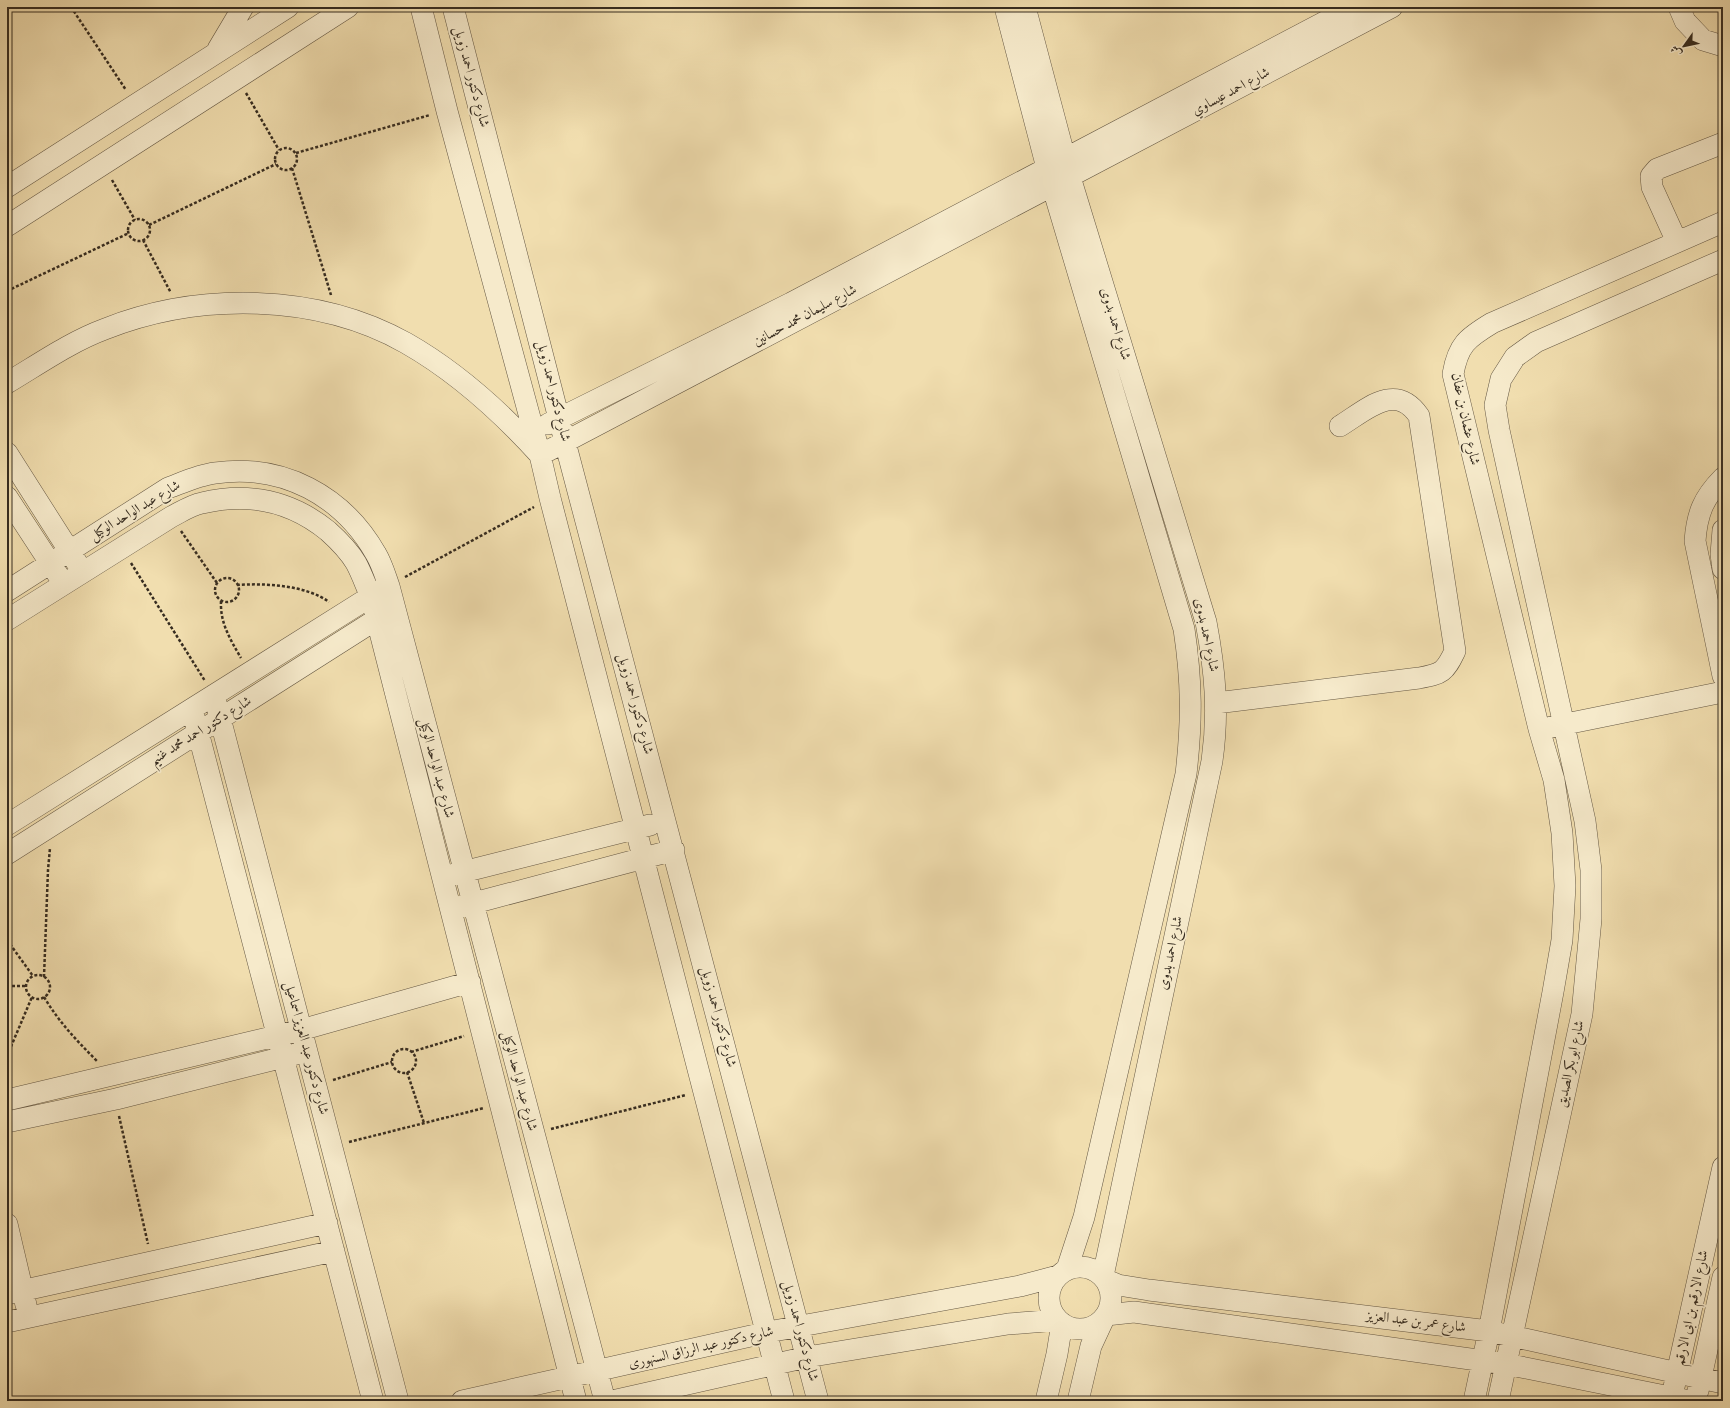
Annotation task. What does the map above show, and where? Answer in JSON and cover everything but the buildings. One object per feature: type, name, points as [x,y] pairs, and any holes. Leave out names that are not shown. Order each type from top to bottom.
[{"type":"street","points":[[215,53],[243,7]]},
{"type":"street","points":[[7,186],[288,7]]},
{"type":"street","points":[[7,226],[348,7]]},
{"type":"street","name":"شارع دكتور احمد زويل","points":[[421,7],[447,111],[540,455],[768,1332],[784,1401]]},
{"type":"street","name":"شارع دكتور احمد زويل","points":[[453,7],[565,442],[674,850],[818,1401]]},
{"type":"street","name":"شارع احمد بدوى","points":[[1005,7],[1206,622],[1213,658],[1216,733],[1212,761],[1104,1278]]},
{"type":"street","name":"شارع احمد بدوى","points":[[1025,7],[1059,173],[1184,629],[1189,665],[1191,702],[1190,738],[1184,782],[1084,1217],[1063,1273]]},
{"type":"street","name":"شارع احمد عيساوي","points":[[1059,173],[1353,7]]},
{"type":"street","name":"شارع احمد عيساوي","points":[[1059,173],[1392,7]]},
{"type":"street","points":[[1679,7],[1685,20],[1703,40],[1723,46]]},
{"type":"street","points":[[1677,242],[1652,187],[1651,176],[1657,169],[1723,143]]},
{"type":"street","name":"شارع سليمان محمد حسانين","points":[[533,431],[791,303],[1059,173]]},
{"type":"street","name":"شارع سليمان محمد حسانين","points":[[540,455],[1059,173]]},
{"type":"street","name":"شارع عثمان بن عفان","points":[[1539,729],[1453,374],[1456,357],[1464,343],[1477,332],[1492,323],[1723,222]]},
{"type":"street","points":[[1564,724],[1499,430],[1496,405],[1501,379],[1515,357],[1536,342],[1723,260]]},
{"type":"street","points":[[7,383],[64,348],[104,329],[146,315],[179,308],[234,303],[271,304],[322,312],[337,316],[365,325],[406,343],[443,366],[478,394],[506,419],[540,455]]},
{"type":"street","points":[[1216,703],[1419,678],[1435,675],[1448,667],[1455,651],[1419,416],[1413,407],[1398,400],[1384,400],[1340,426]]},
{"type":"street","points":[[7,453],[83,572]]},
{"type":"street","name":"شارع عبد الواحد الوكيل","points":[[7,591],[168,488],[191,479],[214,473],[263,473],[287,478],[309,488],[330,501],[349,516],[364,535],[377,556],[389,586],[386,614],[442,877],[576,1401]]},
{"type":"street","points":[[1723,478],[1712,488],[1703,503],[1697,521],[1695,541],[1723,676]]},
{"type":"street","points":[[7,497],[64,584]]},
{"type":"street","name":"شارع عبد الواحد الوكيل","points":[[7,620],[120,547],[171,517],[200,503],[229,498],[259,499],[288,506],[314,520],[337,539],[356,562],[371,597],[386,614],[464,872],[605,1401]]},
{"type":"street","points":[[1723,530],[1721,554],[1723,568]]},
{"type":"street","name":"شارع دكتور احمد محمد غنيم","points":[[7,824],[389,586]]},
{"type":"street","name":"شارع دكتور احمد محمد غنيم","points":[[7,854],[386,614]]},
{"type":"street","points":[[1474,1401],[1489,1331],[1562,940],[1565,886],[1562,833],[1554,780],[1539,729],[1723,692]]},
{"type":"street","name":"شارع دكتور عبد العزيز اسماعيل","points":[[214,694],[300,1030],[332,1146],[398,1401]]},
{"type":"street","name":"شارع دكتور عبد العزيز اسماعيل","points":[[192,709],[373,1401]]},
{"type":"street","name":"شارع ابو بكر الصديق","points":[[1498,1401],[1582,1014],[1591,919],[1591,870],[1585,821],[1564,724]]},
{"type":"street","points":[[442,877],[666,821]]},
{"type":"street","points":[[450,909],[674,850]]},
{"type":"street","points":[[7,1100],[277,1036],[470,982]]},
{"type":"street","points":[[7,1122],[116,1099],[306,1051]]},
{"type":"street","name":"شارع الارقم بن ابى الارقم","points":[[1677,1400],[1678,1373],[1723,1167]]},
{"type":"street","points":[[15,1293],[327,1223]]},
{"type":"street","points":[[7,1224],[15,1293],[29,1317]]},
{"type":"street","points":[[7,1322],[334,1251]]},
{"type":"street","points":[[1078,1401],[1090,1346],[1105,1317],[1110,1306],[1110,1288],[1104,1278],[1090,1268],[1075,1267],[1063,1273],[1052,1284],[1050,1303],[1053,1312],[1060,1321],[1070,1327],[1079,1329],[1088,1328],[1097,1324],[1105,1317]]},
{"type":"street","name":"شارع دكتور عبد الرزاق السنهورى","points":[[462,1401],[768,1332],[1020,1286],[1063,1273]]},
{"type":"street","name":"شارع الارقم بن ابى الارقم","points":[[1696,1401],[1723,1277]]},
{"type":"street","name":"شارع عمر بن عبد العزيز","points":[[1104,1278],[1118,1284],[1150,1290],[1489,1331],[1723,1383]]},
{"type":"street","name":"شارع عمر بن عبد العزيز","points":[[1105,1317],[1120,1312],[1141,1312],[1483,1360],[1677,1400]]},
{"type":"street","points":[[612,1401],[807,1357],[1008,1324],[1060,1321]]},
{"type":"street","points":[[1046,1401],[1057,1354],[1060,1321]]},
{"type":"path","points":[[71,7],[135,105]]},
{"type":"path","points":[[238,79],[279,150]]},
{"type":"path","points":[[296,153],[447,111]]},
{"type":"path","points":[[286,148],[293,150],[296,153],[296,163],[292,168],[283,170],[276,164],[275,156],[279,150],[286,148]]},
{"type":"path","points":[[102,164],[135,220]]},
{"type":"path","points":[[149,225],[276,164]]},
{"type":"path","points":[[292,168],[337,316]]},
{"type":"path","points":[[143,219],[149,225],[150,234],[143,240],[133,239],[129,233],[129,225],[135,220],[143,219]]},
{"type":"path","points":[[7,291],[129,233]]},
{"type":"path","points":[[143,240],[179,308]]},
{"type":"path","points":[[389,586],[550,498]]},
{"type":"path","points":[[171,517],[217,583],[215,593],[221,601],[222,620],[226,631],[250,673]]},
{"type":"path","points":[[120,547],[214,694]]},
{"type":"path","points":[[217,583],[221,580],[230,579],[237,585],[238,590],[235,599],[231,602],[221,601]]},
{"type":"path","points":[[237,585],[267,584],[291,588],[326,599],[345,613]]},
{"type":"path","points":[[44,977],[48,870],[53,825]]},
{"type":"path","points":[[7,940],[33,976]]},
{"type":"path","points":[[40,975],[48,980],[49,989],[44,997],[32,997],[28,994],[26,986],[29,978],[40,975]]},
{"type":"path","points":[[7,986],[26,986]]},
{"type":"path","points":[[7,1056],[32,997]]},
{"type":"path","points":[[44,997],[72,1036],[111,1075]]},
{"type":"path","points":[[411,1052],[414,1055],[415,1063],[411,1070],[407,1072],[399,1072],[393,1066],[392,1062],[392,1058],[398,1051],[402,1050],[411,1052],[482,1031]]},
{"type":"path","points":[[316,1086],[392,1062]]},
{"type":"path","points":[[407,1072],[424,1123]]},
{"type":"path","points":[[533,1134],[705,1090]]},
{"type":"path","points":[[116,1099],[152,1262]]},
{"type":"path","points":[[332,1146],[500,1104]]}]
